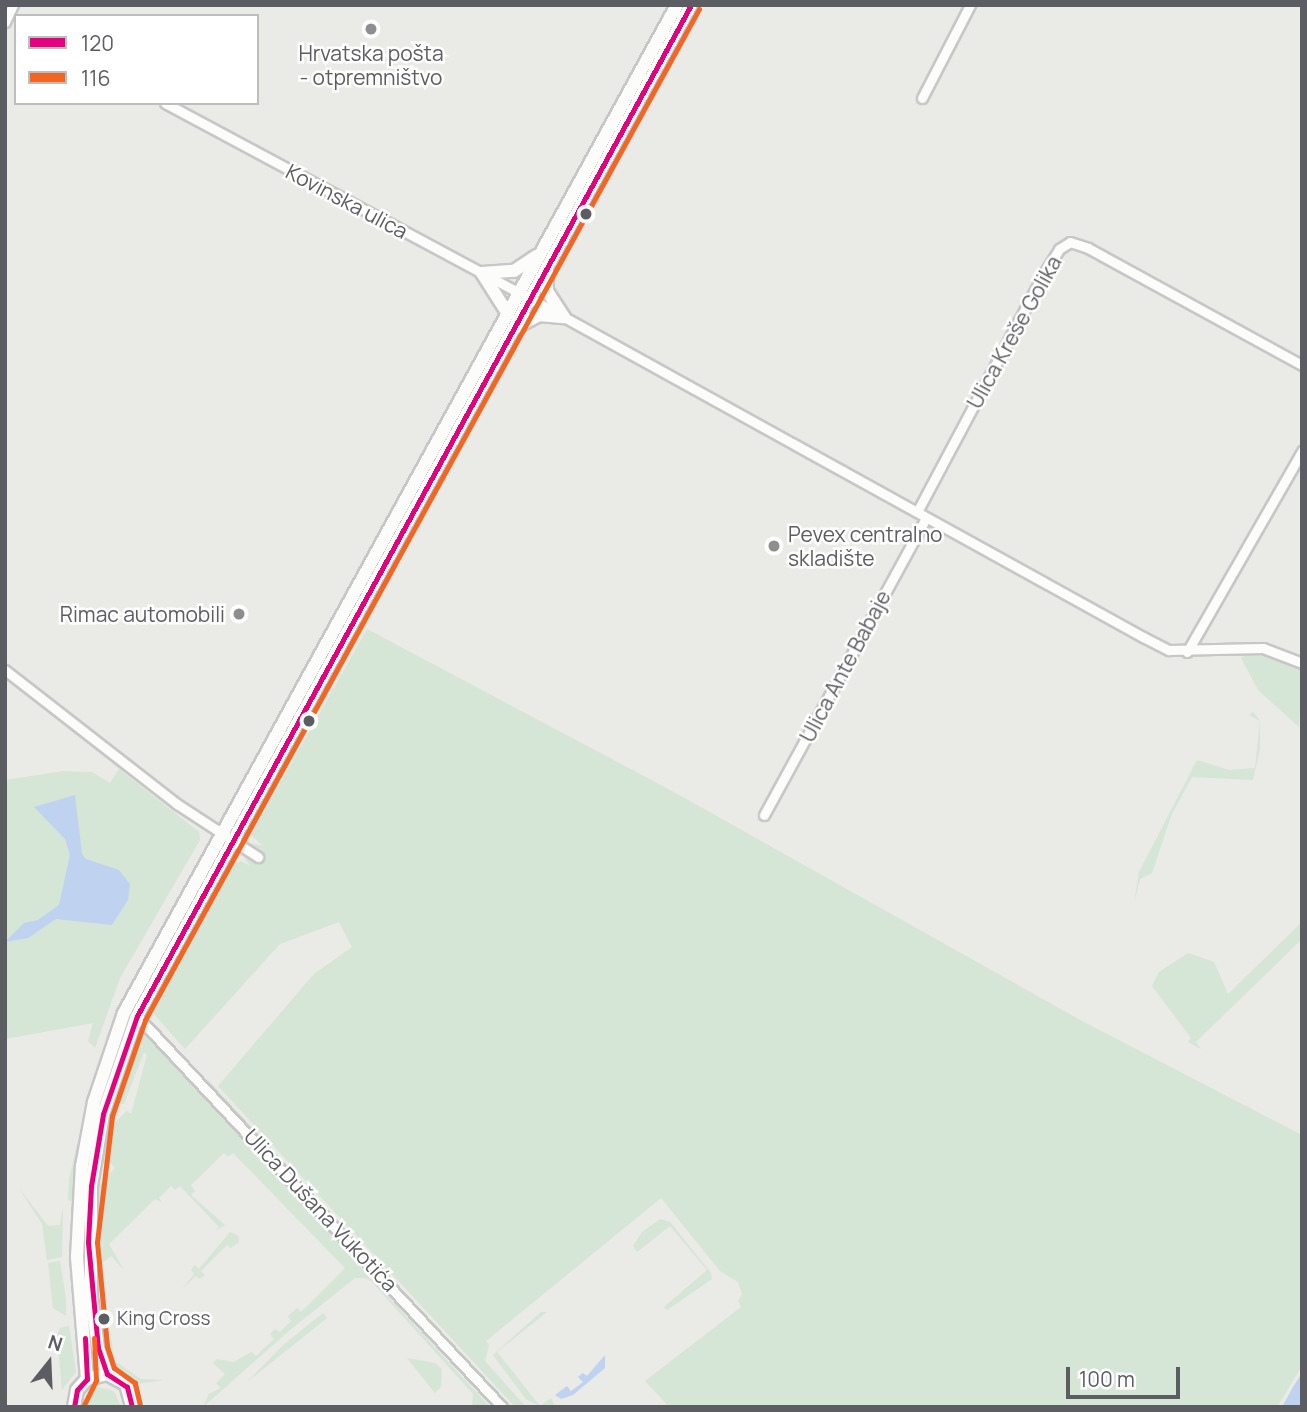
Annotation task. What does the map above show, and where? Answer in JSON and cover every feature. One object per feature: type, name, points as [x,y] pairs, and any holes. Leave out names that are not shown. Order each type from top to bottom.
[{"type":"main road","points":[[132,1407],[125,1384],[107,1374],[98,1348],[91,1296],[91,1186],[106,1101],[137,1016],[512,330],[546,246],[677,5]]},
{"type":"main road","points":[[87,1379],[78,1228],[82,1166],[94,1102],[124,1013],[508,314],[548,265],[691,5]]},
{"type":"main road","points":[[508,314],[482,273],[514,271],[546,246]]},
{"type":"main road","points":[[548,265],[547,290],[564,317]]},
{"type":"main road","points":[[512,330],[534,316],[564,317]]},
{"type":"main road","points":[[74,1407],[77,1390],[87,1379],[107,1374]]},
{"type":"street","points":[[8,20],[13,5]]},
{"type":"street","points":[[922,98],[970,5]]},
{"type":"street","name":"Kovinska ulica","points":[[168,105],[525,296]]},
{"type":"street","name":"Ulica Kreše Golika","points":[[917,512],[1059,248],[1070,242],[1088,248],[1302,365]]},
{"type":"street","points":[[525,296],[1169,650],[1187,652],[1264,648],[1302,663]]},
{"type":"street","points":[[1187,652],[1302,451]]},
{"type":"street","name":"Ulica Ante Babaje","points":[[764,815],[926,518]]},
{"type":"street","points":[[5,670],[177,804],[258,857]]},
{"type":"street","name":"Ulica Dušana Vukotića","points":[[137,1016],[502,1407]]},
{"type":"green space","points":[[367,629],[672,791],[1082,1021],[1302,1135],[1302,1366],[1277,1407],[669,1407],[645,1381],[741,1307],[738,1301],[742,1294],[738,1282],[720,1271],[661,1198],[486,1341],[489,1345],[485,1361],[526,1407],[515,1407],[218,1086],[314,974],[352,947],[339,922],[280,944],[185,1049],[153,1013],[234,865],[241,861],[250,866],[244,857],[254,861],[260,852],[251,843],[263,846],[251,835]]},
{"type":"green space","points":[[1251,652],[1302,667],[1299,727],[1258,690],[1241,658]]},
{"type":"green space","points":[[1260,721],[1260,749],[1253,780],[1192,777],[1171,816],[1152,873],[1140,879],[1134,904],[1139,872],[1197,760],[1229,770],[1255,768]]},
{"type":"green space","points":[[119,769],[199,832],[200,840],[120,978],[95,1048],[88,1041],[93,1023],[5,1039],[5,780],[64,771],[92,772],[110,783]]},
{"type":"green space","points":[[224,872],[226,873],[148,1014],[147,1006]]},
{"type":"green space","points":[[1302,922],[1302,939],[1196,1042],[1201,1049],[1188,1042],[1191,1038],[1152,986],[1159,972],[1188,953],[1214,962],[1228,994]]},
{"type":"green space","points":[[145,1034],[490,1407],[472,1407],[473,1394],[371,1281],[355,1278],[290,1330],[203,1407],[209,1394],[221,1388],[216,1383],[225,1374],[213,1363],[217,1359],[233,1362],[252,1352],[256,1356],[274,1339],[270,1334],[275,1329],[280,1332],[291,1321],[288,1316],[297,1308],[301,1312],[345,1268],[233,1153],[228,1157],[224,1153],[191,1185],[195,1191],[191,1195],[225,1225],[215,1231],[219,1227],[180,1186],[175,1190],[171,1186],[159,1198],[162,1202],[155,1199],[109,1244],[124,1270],[111,1256],[102,1263],[103,1293],[98,1293],[99,1185],[115,1168],[111,1163],[102,1164],[103,1151],[108,1129],[127,1111],[131,1114],[147,1055],[144,1052],[124,1104],[114,1103]]},
{"type":"green space","points":[[207,1079],[338,1220],[214,1091]]},
{"type":"green space","points":[[77,1144],[80,1148],[72,1202],[68,1200],[69,1180]]},
{"type":"green space","points":[[19,1188],[48,1226],[60,1225],[63,1208],[62,1257],[47,1260],[42,1224]]},
{"type":"green space","points":[[660,1219],[670,1222],[711,1273],[712,1279],[667,1310],[664,1307],[707,1270],[670,1226],[637,1252],[633,1246],[642,1232]]},
{"type":"green space","points":[[230,1232],[239,1236],[239,1242],[231,1248],[227,1245],[201,1271],[205,1275],[200,1279],[196,1276],[182,1289],[194,1274],[191,1270],[195,1265],[199,1269]]},
{"type":"green space","points":[[60,1261],[66,1316],[53,1308],[48,1263]]},
{"type":"green space","points":[[104,1297],[115,1361],[141,1379],[164,1380],[137,1384],[114,1365],[99,1298]]},
{"type":"green space","points":[[541,1312],[547,1312],[497,1352],[540,1406],[551,1398],[555,1407],[541,1407],[526,1399],[493,1355]]},
{"type":"green space","points":[[323,1313],[327,1318],[247,1382],[282,1346]]},
{"type":"green space","points":[[69,1326],[76,1372],[62,1390],[57,1335],[60,1328]]},
{"type":"green space","points":[[407,1358],[435,1363],[442,1369],[441,1387],[435,1393]]},
{"type":"green space","points":[[96,1387],[114,1391],[121,1407],[83,1407],[86,1395]]},
{"type":"water","points":[[75,795],[82,854],[86,859],[119,870],[130,884],[128,900],[112,925],[56,919],[28,938],[5,942],[24,923],[38,920],[59,905],[70,855],[65,839],[34,807]]},
{"type":"water","points":[[605,1355],[605,1368],[573,1395],[561,1399],[555,1395],[567,1386],[571,1391],[583,1382],[578,1377],[583,1373],[587,1376]]},
{"type":"water","points":[[1302,1373],[1302,1407],[1282,1407],[1293,1387]]},
{"type":"transit line","name":"120","points":[[132,1407],[127,1387],[107,1374],[98,1348],[88,1242],[91,1186],[103,1114],[137,1016],[691,5]]},
{"type":"transit line","name":"116","points":[[140,1405],[135,1383],[114,1368],[107,1346],[97,1242],[112,1116],[145,1020],[699,9]]},
{"type":"transit line","name":"120","points":[[74,1407],[77,1390],[87,1379],[85,1338]]},
{"type":"transit line","name":"116","points":[[83,1407],[96,1380],[94,1338]]},
{"type":"place","name":"Hrvatska pošta - otpremništvo","points":[[371,29]]},
{"type":"place","name":"Pevex centralno skladište","points":[[774,546]]},
{"type":"place","name":"Rimac automobili","points":[[239,614]]},
{"type":"place","name":"King Cross","points":[[104,1319]]}]
